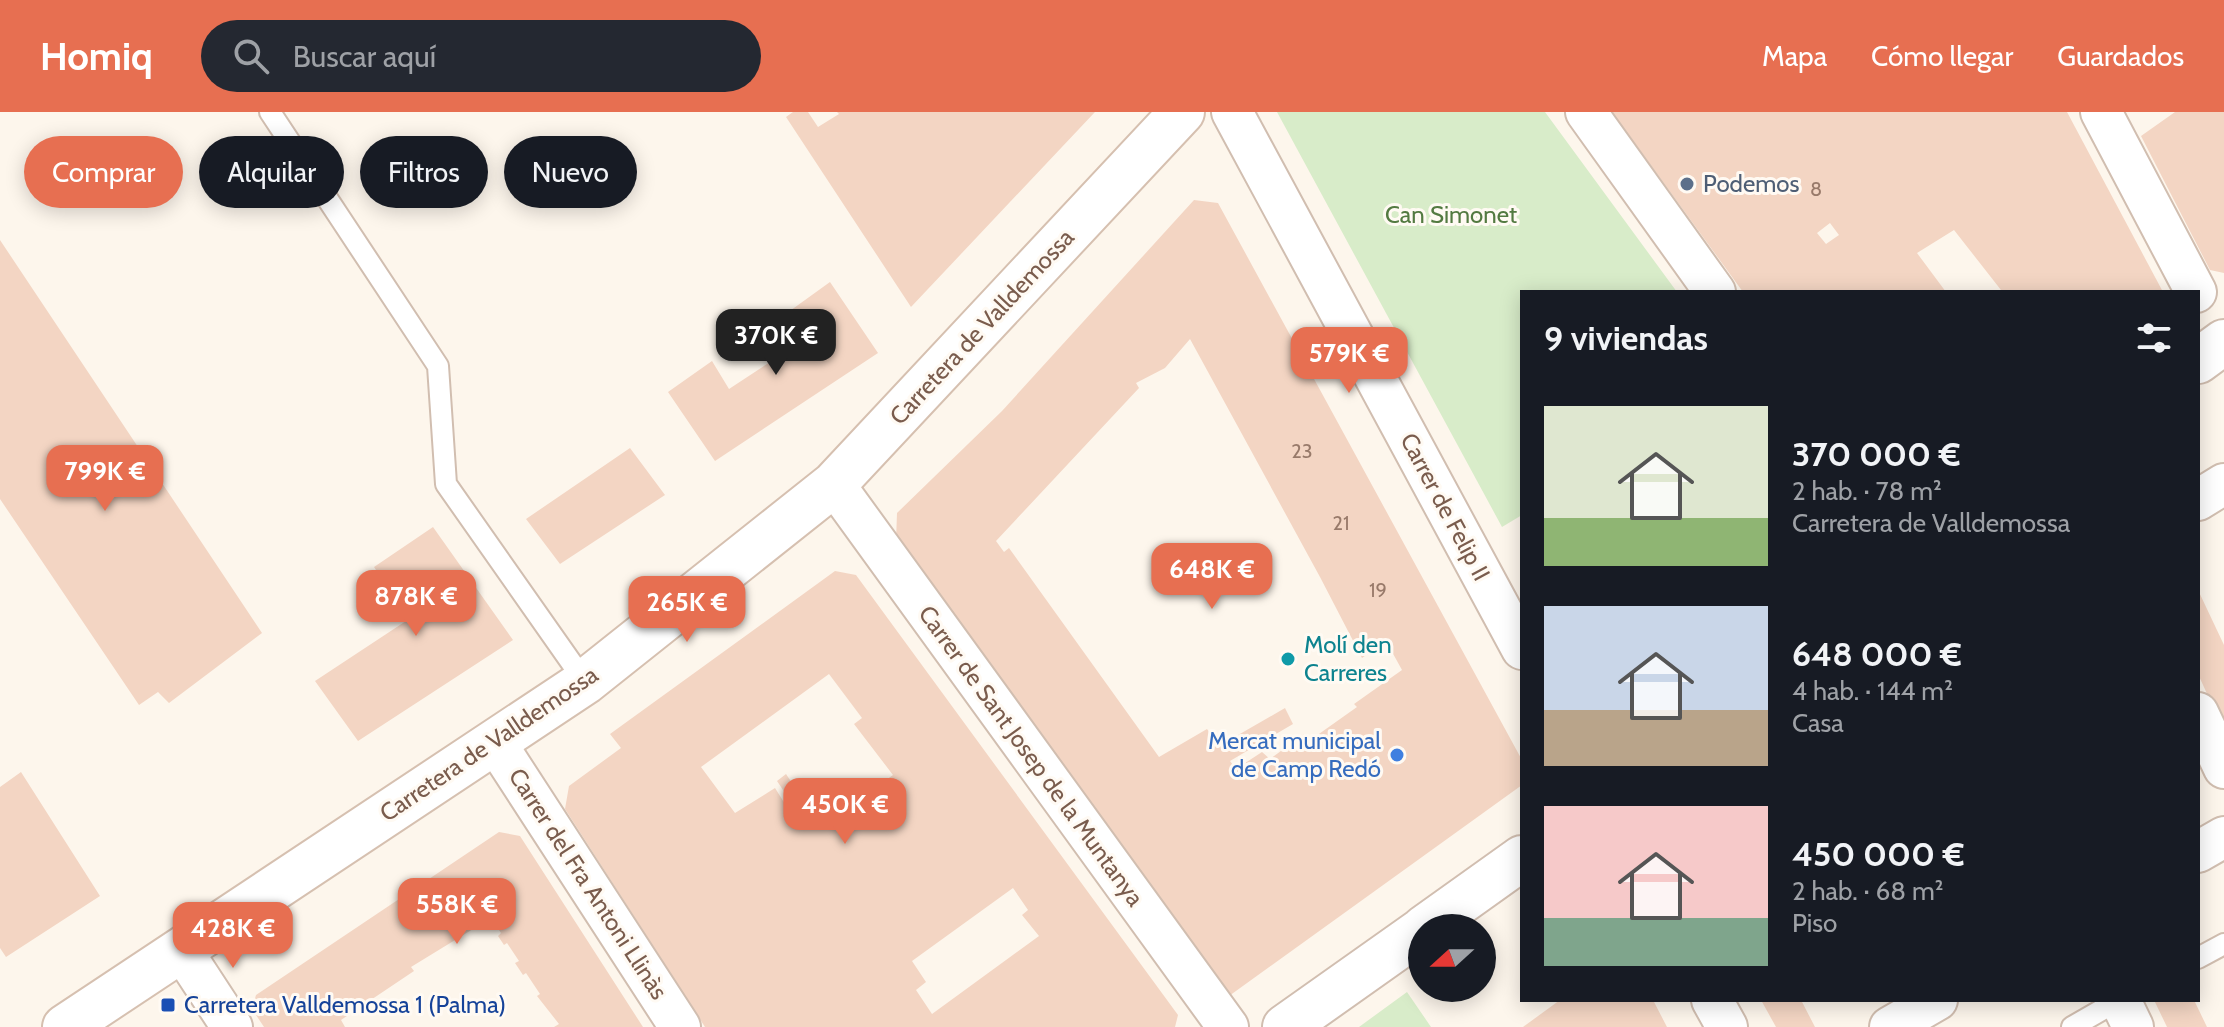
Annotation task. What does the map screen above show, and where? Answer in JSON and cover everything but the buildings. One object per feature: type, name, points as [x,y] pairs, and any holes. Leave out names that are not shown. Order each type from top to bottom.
[{"type":"main road","name":"Carretera de Valldemossa","points":[[65,1027],[585,682],[834,484],[1182,112]]},
{"type":"main road","points":[[2200,360],[2224,343]]},
{"type":"main road","points":[[1444,914],[1520,859]]},
{"type":"main road","points":[[1285,1027],[1408,940]]},
{"type":"street","name":"Carrer de Felip II","points":[[1232,112],[1520,645]]},
{"type":"street","points":[[1586,112],[1714,290]]},
{"type":"street","points":[[2101,112],[2195,290]]},
{"type":"street","points":[[2200,299],[2224,343]]},
{"type":"street","name":"Carrer de Sant Josep de la Muntanya","points":[[834,484],[1228,1027]]},
{"type":"street","points":[[2200,499],[2224,484]]},
{"type":"street","points":[[2200,717],[2224,768]]},
{"type":"street","name":"Carrer del Fra Antoni Llinàs","points":[[495,742],[680,1027]]},
{"type":"street","points":[[2200,851],[2224,837]]},
{"type":"street","points":[[181,949],[232,1027]]},
{"type":"street","points":[[1713,1002],[1727,1027]]},
{"type":"street","points":[[1890,1027],[1933,1002]]},
{"type":"street","points":[[2121,1002],[2133,1027]]},
{"type":"lane","points":[[270,112],[438,366],[446,484],[585,682]]},
{"type":"lane","points":[[2200,957],[2224,944]]},
{"type":"lane","points":[[2072,1027],[2116,1002]]},
{"type":"green space","name":"Can Simonet","points":[[1277,112],[1545,112],[1676,290],[1520,290],[1520,516],[1502,527]]},
{"type":"green space","points":[[1407,992],[1408,1002],[1414,1002],[1431,1027],[1359,1027]]},
{"type":"place","name":"Podemos","points":[[1687,184]]},
{"type":"place","name":"Molí den Carreres","points":[[1288,659]]},
{"type":"place","name":"Mercat municipal de Camp Redó","points":[[1397,755]]},
{"type":"place","name":"Carretera Valldemossa 1 (Palma)","points":[[168,1005]]}]
